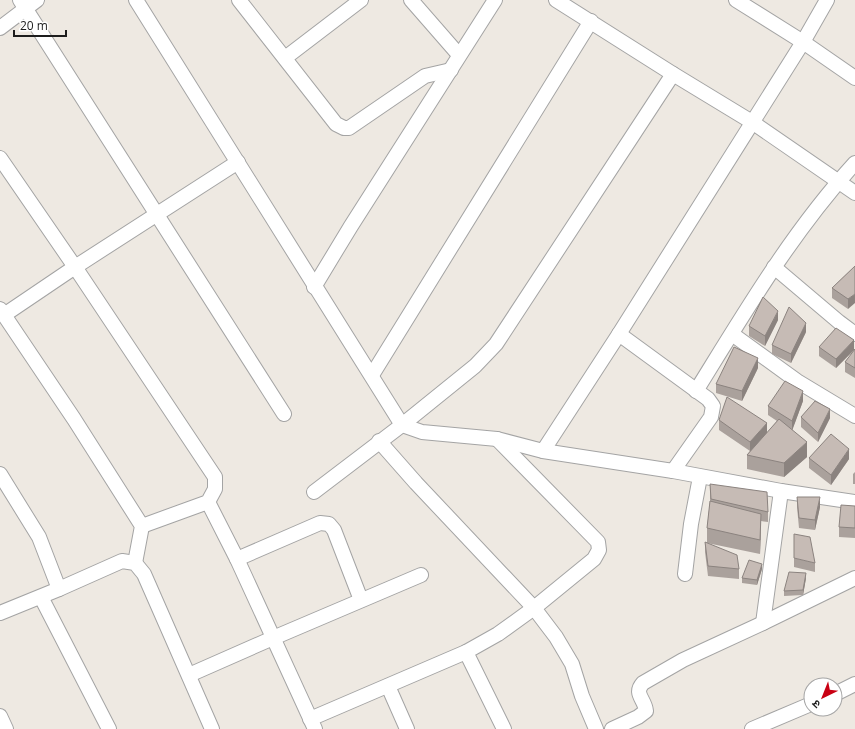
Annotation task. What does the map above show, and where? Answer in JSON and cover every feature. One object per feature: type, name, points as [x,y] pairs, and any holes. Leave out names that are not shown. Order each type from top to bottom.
[{"type":"street","points":[[0,28],[23,4],[37,0]]},
{"type":"street","points":[[136,0],[402,425],[422,432],[497,439],[543,451],[673,471],[781,491],[855,502]]},
{"type":"street","points":[[239,0],[336,124],[344,128],[349,128],[425,76],[451,70]]},
{"type":"street","points":[[285,58],[361,0]]},
{"type":"street","points":[[411,0],[459,55]]},
{"type":"street","points":[[314,286],[495,0]]},
{"type":"street","points":[[556,0],[752,122],[855,193]]},
{"type":"street","points":[[736,0],[803,42],[855,78]]},
{"type":"street","points":[[543,451],[619,334],[803,42],[827,0]]},
{"type":"street","points":[[23,4],[155,214],[284,414]]},
{"type":"street","points":[[372,375],[591,21]]},
{"type":"street","points":[[314,492],[379,441],[402,425],[474,366],[496,344],[673,74]]},
{"type":"street","points":[[0,158],[75,267],[215,477],[215,489],[208,502],[142,526]]},
{"type":"street","points":[[135,563],[142,526],[74,419],[2,312],[238,162]]},
{"type":"street","points":[[696,391],[774,267],[803,226],[839,181],[855,164]]},
{"type":"street","points":[[774,267],[855,334]]},
{"type":"street","points":[[619,334],[708,399],[713,406],[710,417],[673,471]]},
{"type":"street","points":[[732,334],[797,381],[855,416]]},
{"type":"street","points":[[208,502],[237,559],[313,724],[388,686],[466,652],[498,634],[534,608],[594,559],[599,550],[598,542],[497,439]]},
{"type":"street","points":[[379,441],[416,483],[534,608],[556,637],[572,664],[582,696],[596,729]]},
{"type":"street","points":[[0,474],[38,537],[59,589]]},
{"type":"street","points":[[685,574],[700,477]]},
{"type":"street","points":[[763,623],[781,491]]},
{"type":"street","points":[[237,559],[320,523],[329,524],[334,530],[361,600]]},
{"type":"street","points":[[0,613],[41,597],[122,561],[135,563],[144,574],[212,729]]},
{"type":"street","points":[[189,675],[421,575]]},
{"type":"street","points":[[612,729],[638,717],[646,711],[638,693],[639,687],[643,683],[683,660],[855,578]]},
{"type":"street","points":[[41,597],[109,729]]},
{"type":"street","points":[[466,652],[504,729]]},
{"type":"street","points":[[843,690],[855,684]]},
{"type":"street","points":[[388,686],[407,729]]},
{"type":"street","points":[[752,729],[803,707]]},
{"type":"building","points":[[855,266],[855,294],[848,299],[832,288]]},
{"type":"building","points":[[763,297],[778,311],[765,336],[749,326]]},
{"type":"building","points":[[789,307],[806,323],[791,354],[772,345]]},
{"type":"building","points":[[836,328],[854,340],[836,359],[819,347]]},
{"type":"building","points":[[734,347],[758,358],[742,391],[716,384]]},
{"type":"building","points":[[855,349],[855,368],[845,362]]},
{"type":"building","points":[[785,381],[803,391],[792,421],[768,406]]},
{"type":"building","points":[[727,397],[767,423],[750,442],[719,420]]},
{"type":"building","points":[[815,401],[830,409],[818,433],[801,417]]},
{"type":"building","points":[[779,419],[807,442],[784,463],[747,455]]},
{"type":"building","points":[[831,434],[849,449],[831,475],[809,458]]},
{"type":"building","points":[[710,484],[767,492],[768,512],[711,499]]},
{"type":"building","points":[[797,497],[820,497],[815,520],[799,518]]},
{"type":"building","points":[[710,501],[761,514],[760,540],[707,528]]},
{"type":"building","points":[[841,505],[855,506],[855,528],[839,527]]},
{"type":"building","points":[[794,534],[810,537],[815,563],[794,558]]},
{"type":"building","points":[[705,542],[737,555],[739,569],[708,566]]},
{"type":"building","points":[[749,560],[762,564],[757,580],[742,578]]},
{"type":"building","points":[[789,572],[806,573],[803,590],[784,591]]}]
